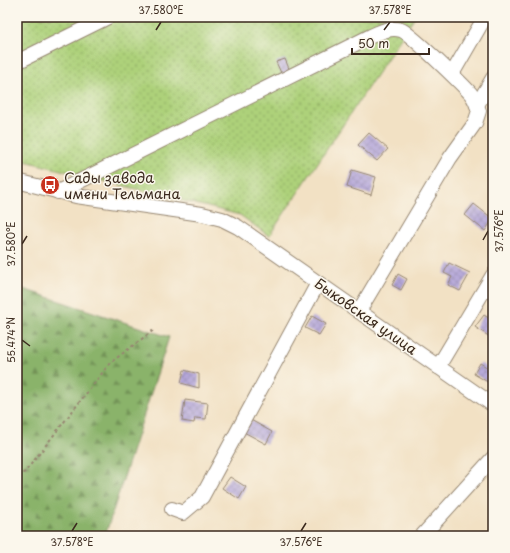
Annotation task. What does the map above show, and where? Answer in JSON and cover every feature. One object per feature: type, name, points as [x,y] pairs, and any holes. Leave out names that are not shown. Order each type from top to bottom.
[{"type":"street","points":[[17,62],[108,17]]},
{"type":"street","points":[[452,74],[485,17]]},
{"type":"street","points":[[58,192],[364,39],[385,30],[401,30],[415,40],[452,74],[472,95],[479,111],[475,123],[450,158],[359,311]]},
{"type":"street","points":[[477,105],[493,78]]},
{"type":"street","name":"Быковская улица","points":[[17,181],[76,196],[202,214],[222,219],[238,227],[493,405]]},
{"type":"street","points":[[438,367],[493,275]]},
{"type":"street","points":[[172,509],[183,513],[202,497],[318,282]]},
{"type":"street","points":[[422,536],[493,458]]},
{"type":"path","points":[[17,476],[25,472],[110,363],[155,329]]},
{"type":"green space","points":[[17,17],[415,17],[269,236],[240,215],[17,159]]},
{"type":"green space","points":[[17,287],[169,337],[105,536],[17,536]]},
{"type":"building","points":[[285,59],[290,71],[282,75],[276,62]]},
{"type":"building","points":[[369,133],[388,149],[377,161],[358,145]]},
{"type":"building","points":[[352,170],[376,177],[371,195],[347,187]]},
{"type":"building","points":[[474,204],[493,219],[485,231],[465,215]]},
{"type":"building","points":[[449,263],[470,273],[460,291],[448,285],[452,277],[444,273]]},
{"type":"building","points":[[398,274],[407,279],[401,290],[392,285]]},
{"type":"building","points":[[484,315],[493,321],[493,339],[475,327]]},
{"type":"building","points":[[312,316],[326,324],[319,335],[305,328]]},
{"type":"building","points":[[480,363],[493,371],[493,385],[474,374]]},
{"type":"building","points":[[184,370],[199,374],[199,388],[181,383]]},
{"type":"building","points":[[185,400],[208,403],[206,419],[195,418],[194,423],[182,421]]},
{"type":"building","points":[[249,419],[272,432],[266,444],[242,431]]},
{"type":"building","points":[[230,477],[246,487],[239,499],[222,488]]},
{"type":"place","name":"Сады завода имени Тельмана","points":[[50,185]]}]
